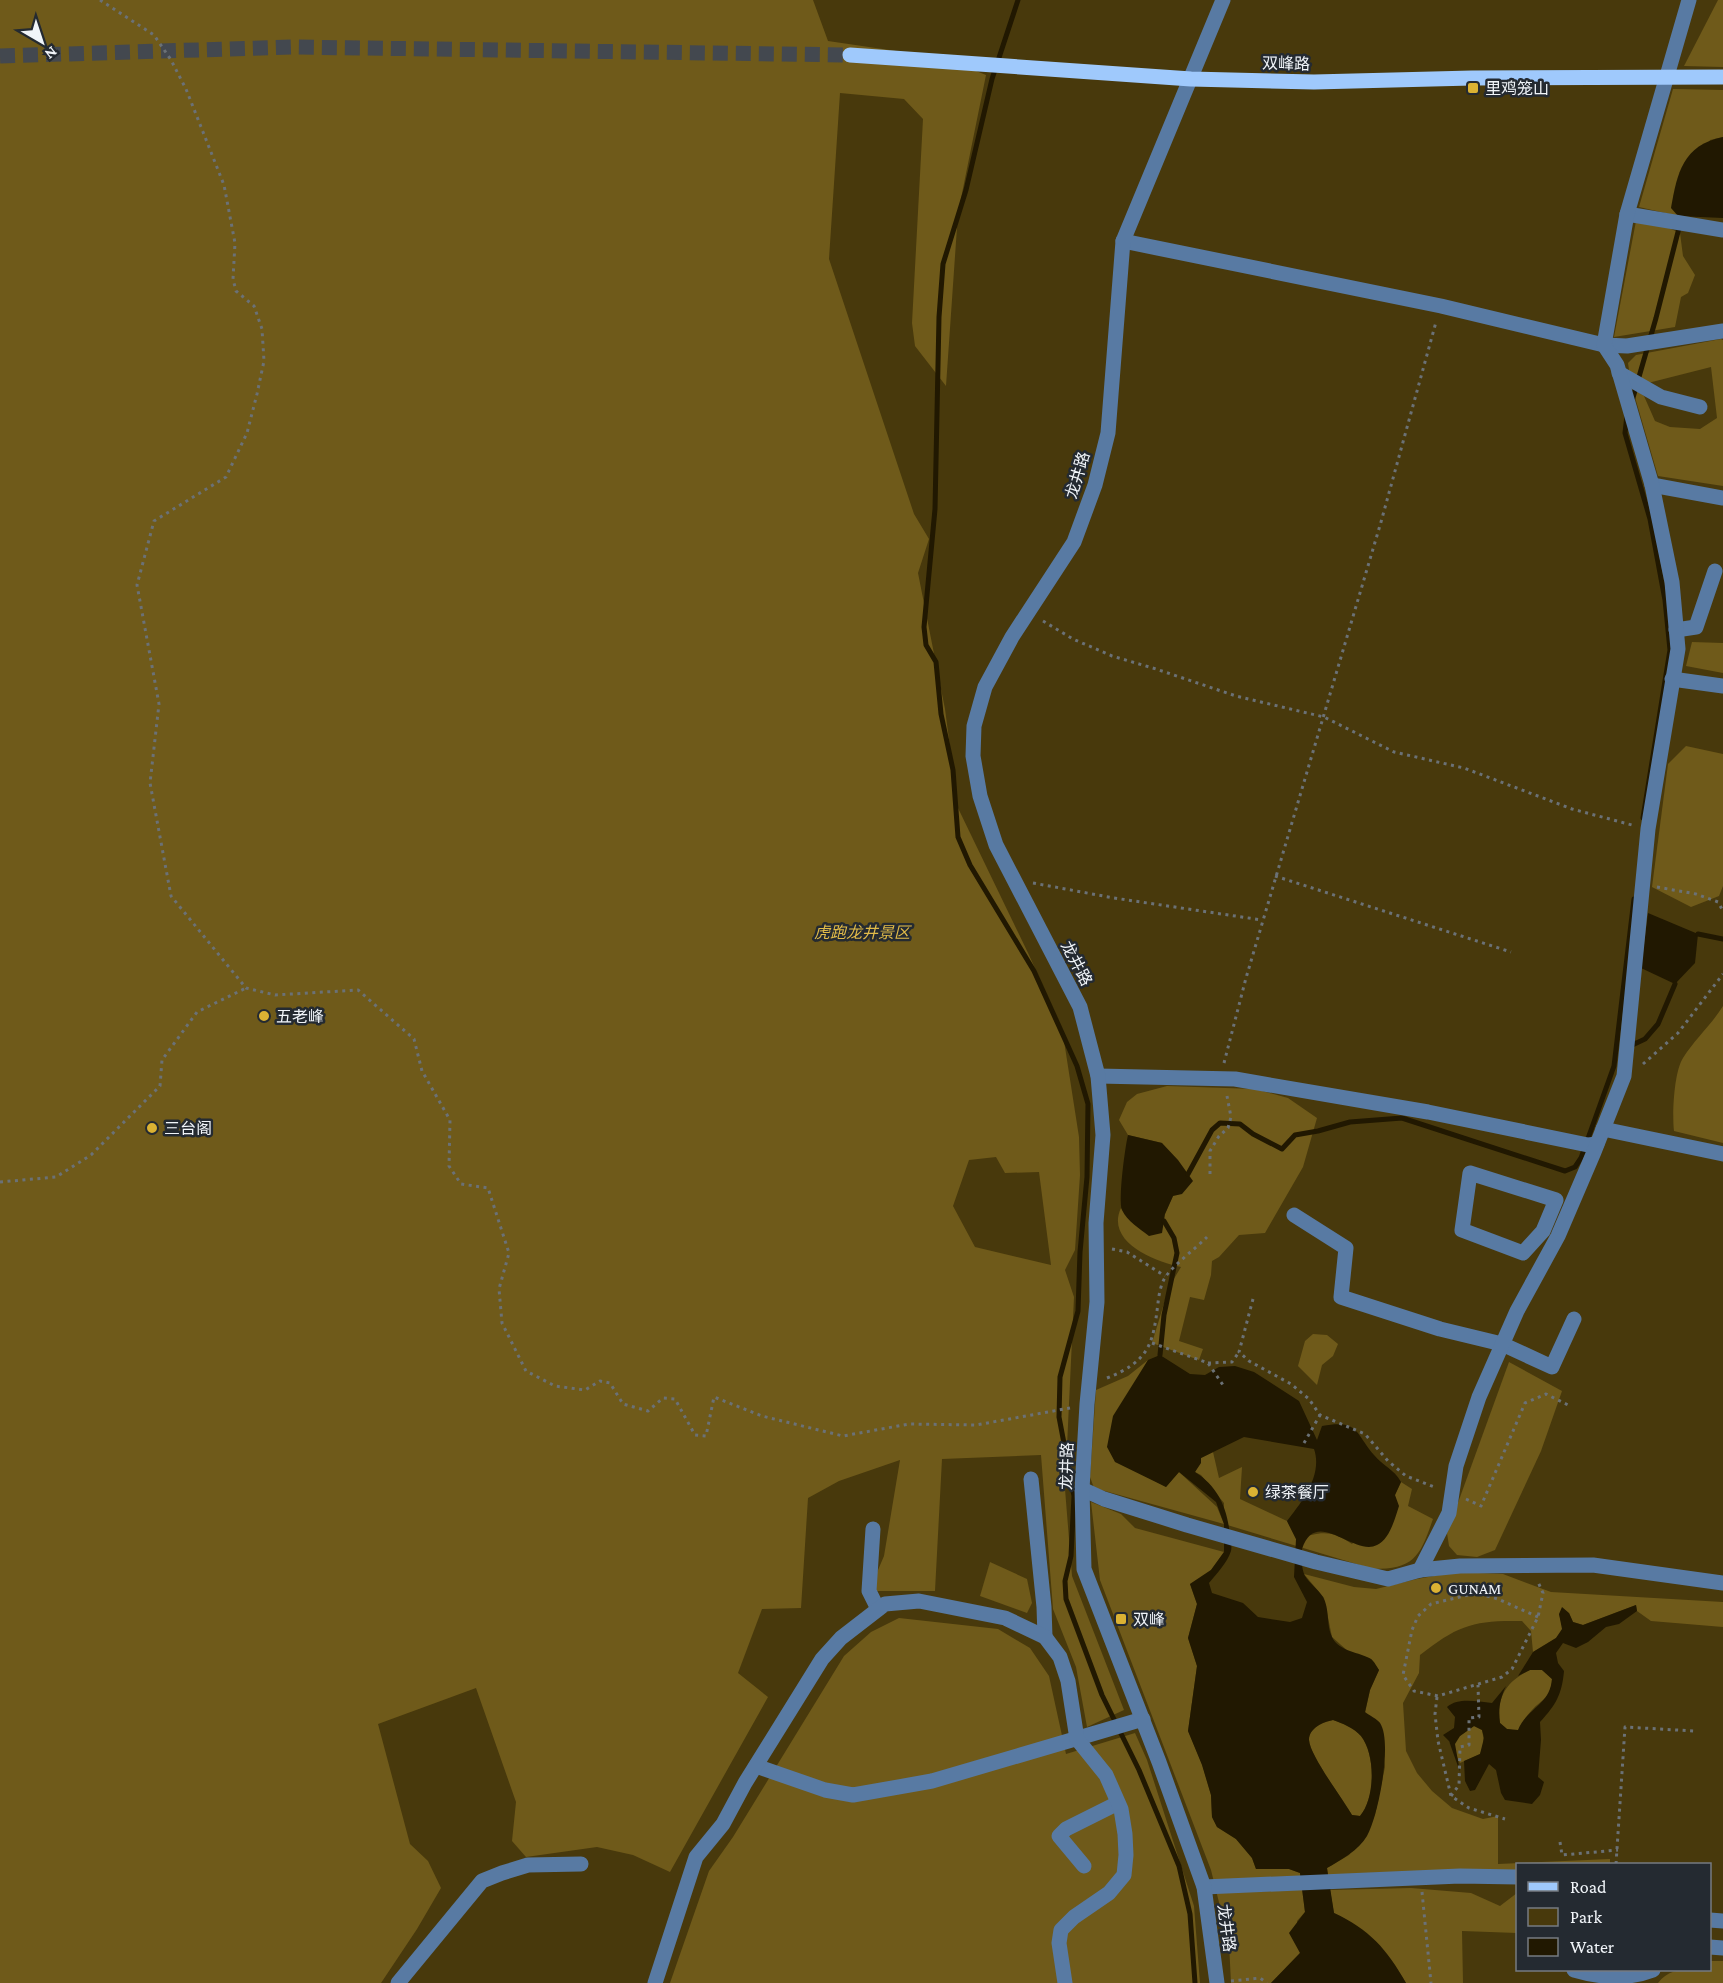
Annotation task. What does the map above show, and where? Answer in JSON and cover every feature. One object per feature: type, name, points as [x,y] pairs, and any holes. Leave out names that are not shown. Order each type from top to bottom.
[{"type":"main road","name":"双峰路","points":[[850,55],[1005,64],[1191,79],[1314,82],[1722,77]]},
{"type":"street","name":"龙井路","points":[[1217,1983],[1204,1887],[1143,1719],[1084,1569],[1082,1489],[1088,1385],[1097,1302],[1096,1245],[1103,1135],[1098,1076],[1080,1007],[996,845],[980,796],[973,756],[974,726],[985,687],[1012,637],[1074,542],[1095,485],[1108,433],[1123,241],[1223,0]]},
{"type":"street","points":[[1420,1570],[1449,1513],[1456,1466],[1479,1397],[1517,1311],[1558,1236],[1588,1144],[1603,1129],[1624,1076],[1648,829],[1678,648],[1672,582],[1652,485],[1617,365],[1604,345],[1627,214],[1689,0]]},
{"type":"street","points":[[1627,214],[1723,230]]},
{"type":"street","points":[[1123,241],[1441,306],[1604,345],[1627,346],[1723,331]]},
{"type":"street","points":[[1619,373],[1661,397],[1700,407]]},
{"type":"street","points":[[1652,485],[1723,498]]},
{"type":"street","points":[[1676,630],[1696,627],[1715,571]]},
{"type":"street","points":[[1672,679],[1723,686]]},
{"type":"street","points":[[1098,1076],[1235,1079],[1428,1112],[1588,1144]]},
{"type":"street","points":[[1603,1129],[1723,1154]]},
{"type":"street","points":[[1470,1173],[1556,1200],[1543,1231],[1523,1253],[1462,1230],[1470,1173]]},
{"type":"street","points":[[1294,1215],[1346,1248],[1341,1297],[1370,1308],[1440,1329],[1502,1344],[1552,1367],[1574,1320]]},
{"type":"street","points":[[1543,1231],[1558,1236]]},
{"type":"street","points":[[1031,1479],[1045,1636]]},
{"type":"street","points":[[1082,1489],[1104,1499],[1146,1512],[1316,1562],[1388,1579],[1420,1570],[1460,1566],[1593,1565],[1723,1583]]},
{"type":"street","points":[[873,1529],[869,1591],[878,1609]]},
{"type":"street","points":[[655,1983],[696,1857],[723,1824],[822,1659],[841,1638],[885,1604],[919,1601],[1005,1618],[1045,1636],[1060,1657],[1068,1681],[1077,1738],[1106,1775],[1118,1803],[1125,1834],[1124,1875],[1109,1893],[1074,1917],[1061,1930],[1059,1943],[1065,1983]]},
{"type":"street","points":[[756,1766],[825,1790],[853,1795],[932,1781],[1143,1719]]},
{"type":"street","points":[[1084,1866],[1059,1836],[1066,1829],[1118,1803]]},
{"type":"street","points":[[398,1983],[482,1881],[528,1865],[581,1864]]},
{"type":"street","points":[[1204,1887],[1422,1878],[1516,1877]]},
{"type":"street","points":[[1577,1971],[1596,1977],[1639,1975],[1650,1971]]},
{"type":"path","points":[[100,0],[154,34],[186,89],[224,185],[235,243],[233,279],[236,291],[254,306],[262,329],[264,361],[257,394],[247,433],[226,477],[154,521],[137,585],[159,704],[150,783],[171,896],[246,988],[275,995],[358,990],[414,1039],[422,1071],[450,1120],[449,1166],[461,1184],[488,1188],[509,1254],[499,1289],[502,1323],[526,1371],[555,1386],[585,1390],[600,1381],[610,1383],[623,1404],[648,1410],[663,1398],[675,1399],[695,1435],[706,1436],[714,1397],[762,1416],[843,1436],[909,1424],[975,1425],[1073,1407]]},
{"type":"path","points":[[1210,1174],[1210,1151],[1227,1128],[1231,1117],[1222,1079],[1243,988],[1324,717],[1441,306]]},
{"type":"path","points":[[1028,612],[1073,639],[1112,656],[1236,696],[1324,717],[1394,752],[1464,768],[1572,809],[1648,829]]},
{"type":"path","points":[[1275,876],[1510,952]]},
{"type":"path","points":[[1012,879],[1114,898],[1262,920]]},
{"type":"path","points":[[1644,885],[1696,894],[1718,902],[1723,911]]},
{"type":"path","points":[[1624,1076],[1638,1068],[1678,1034],[1723,974]]},
{"type":"path","points":[[0,1182],[56,1177],[91,1155],[160,1086],[162,1060],[197,1012],[246,988]]},
{"type":"path","points":[[1088,1385],[1122,1372],[1138,1361],[1152,1343],[1165,1276],[1207,1237]]},
{"type":"path","points":[[1096,1245],[1126,1252],[1165,1276]]},
{"type":"path","points":[[1152,1343],[1208,1363],[1232,1362],[1239,1352],[1253,1299]]},
{"type":"path","points":[[1239,1352],[1256,1365],[1291,1384],[1309,1399],[1320,1415],[1365,1434],[1388,1461],[1406,1476],[1481,1506],[1525,1403],[1546,1394],[1570,1406]]},
{"type":"path","points":[[1208,1363],[1223,1385]]},
{"type":"path","points":[[1304,1443],[1320,1415]]},
{"type":"path","points":[[1536,1578],[1543,1593],[1538,1617],[1512,1670],[1502,1677],[1438,1696],[1414,1691],[1404,1675],[1412,1630],[1418,1616],[1431,1605],[1476,1593],[1498,1599],[1538,1617]]},
{"type":"path","points":[[1451,1796],[1459,1785],[1460,1748],[1469,1745],[1469,1718],[1479,1717],[1478,1685]]},
{"type":"path","points":[[1438,1696],[1435,1714],[1438,1741],[1451,1796],[1469,1808],[1505,1818]]},
{"type":"path","points":[[1616,1863],[1625,1727],[1694,1731]]},
{"type":"path","points":[[1560,1842],[1562,1856],[1618,1850]]},
{"type":"path","points":[[1422,1878],[1431,1983]]},
{"type":"path","points":[[1217,1983],[1260,1978],[1267,1983]]},
{"type":"green space","name":"虎跑龙井景区","points":[[0,0],[1723,0],[1723,1983],[0,1983]]},
{"type":"green space","points":[[0,0],[813,0],[828,41],[944,58],[986,75],[958,213],[946,386],[915,346],[912,323],[923,119],[904,99],[840,93],[829,259],[914,514],[929,539],[918,573],[945,709],[958,808],[1062,1028],[1079,1137],[1080,1175],[1075,1250],[1065,1270],[1074,1297],[1065,1489],[1072,1576],[1124,1710],[1087,1727],[1076,1667],[1053,1609],[1041,1455],[942,1459],[935,1591],[869,1591],[884,1556],[900,1460],[839,1481],[808,1498],[801,1608],[762,1609],[738,1673],[768,1697],[670,1872],[633,1855],[597,1847],[526,1857],[512,1841],[516,1802],[476,1688],[378,1724],[410,1844],[428,1861],[441,1888],[381,1983],[0,1983]],"holes":[[[996,1157],[1005,1173],[1039,1172],[1051,1265],[975,1247],[953,1206],[969,1160]]]},
{"type":"green space","points":[[1718,0],[1723,0],[1723,67],[1684,66]]},
{"type":"green space","points":[[1673,89],[1723,90],[1723,137],[1710,140],[1678,216],[1639,207]]},
{"type":"green space","points":[[1636,221],[1662,225],[1680,233],[1683,256],[1695,275],[1688,293],[1681,297],[1675,327],[1614,337]]},
{"type":"green space","points":[[1723,340],[1723,486],[1658,476],[1632,387],[1644,396],[1655,421],[1670,427],[1700,429],[1717,418],[1711,367],[1644,384],[1630,377],[1628,363],[1636,355]]},
{"type":"green space","points":[[1692,642],[1723,643],[1723,673],[1686,666]]},
{"type":"green space","points":[[1686,746],[1723,754],[1723,886],[1719,896],[1691,907],[1652,887],[1668,764]]},
{"type":"green space","points":[[1723,1006],[1723,1143],[1674,1131],[1673,1114],[1674,1093],[1680,1064]]},
{"type":"green space","points":[[1167,1086],[1255,1089],[1288,1098],[1317,1118],[1303,1167],[1265,1233],[1239,1235],[1219,1257],[1212,1261],[1211,1275],[1204,1300],[1190,1297],[1179,1341],[1203,1349],[1199,1360],[1152,1343],[1169,1287],[1181,1267],[1158,1260],[1135,1248],[1120,1231],[1118,1220],[1121,1208],[1127,1216],[1165,1214],[1173,1196],[1162,1143],[1128,1135],[1119,1120],[1127,1102],[1137,1094]]},
{"type":"green space","points":[[1313,1334],[1327,1335],[1338,1344],[1333,1356],[1322,1365],[1317,1385],[1298,1366],[1305,1341]]},
{"type":"green space","points":[[1148,1360],[1140,1374],[1142,1474],[1166,1487],[1179,1472],[1217,1507],[1224,1524],[1094,1488],[1090,1477],[1096,1390],[1128,1376]]},
{"type":"green space","points":[[1509,1362],[1562,1391],[1541,1451],[1495,1550],[1477,1557],[1457,1555],[1449,1546],[1447,1533]]},
{"type":"green space","points":[[1213,1452],[1219,1478],[1242,1467],[1240,1499],[1287,1521],[1296,1539],[1325,1533],[1352,1544],[1395,1495],[1401,1482],[1412,1489],[1408,1506],[1433,1519],[1424,1542],[1414,1558],[1398,1566],[1373,1569],[1224,1524],[1224,1503],[1201,1475],[1195,1472],[1201,1458]]},
{"type":"green space","points":[[1091,1502],[1121,1514],[1135,1528],[1224,1552],[1211,1570],[1190,1584],[1197,1604],[1188,1638],[1197,1666],[1188,1731],[1202,1764],[1211,1795],[1212,1817],[1217,1827],[1236,1839],[1252,1858],[1256,1869],[1289,1869],[1300,1873],[1305,1912],[1297,1921],[1300,1953],[1271,1983],[1231,1983],[1229,1943],[1211,1870],[1100,1580]]},
{"type":"green space","points":[[990,1562],[1027,1579],[1032,1603],[1027,1613],[980,1596]]},
{"type":"green space","points":[[1456,1572],[1503,1574],[1551,1592],[1723,1602],[1723,1627],[1651,1621],[1637,1611],[1636,1605],[1583,1625],[1573,1622],[1569,1613],[1559,1614],[1563,1629],[1556,1638],[1533,1652],[1531,1631],[1522,1621],[1479,1623],[1445,1637],[1420,1655],[1419,1673],[1403,1703],[1406,1751],[1417,1773],[1432,1791],[1452,1808],[1483,1819],[1498,1816],[1498,1864],[1516,1863],[1516,1873],[1328,1877],[1327,1868],[1349,1855],[1375,1815],[1385,1767],[1380,1723],[1365,1713],[1370,1690],[1379,1670],[1371,1659],[1349,1652],[1332,1637],[1324,1598],[1304,1574],[1354,1587],[1376,1589]]},
{"type":"green space","points":[[899,1618],[998,1629],[1030,1648],[1049,1676],[1066,1754],[1135,1733],[1147,1760],[1194,1906],[1200,1983],[670,1983],[709,1871],[733,1837],[844,1656],[871,1632]]},
{"type":"green space","points":[[1530,1670],[1542,1670],[1552,1679],[1550,1691],[1528,1715],[1518,1731],[1507,1729],[1500,1723],[1502,1698],[1515,1679]]},
{"type":"green space","points":[[1333,1720],[1358,1733],[1366,1744],[1369,1754],[1371,1788],[1369,1799],[1360,1816],[1352,1815],[1321,1767],[1309,1740],[1314,1729]]},
{"type":"green space","points":[[1474,1726],[1482,1730],[1483,1742],[1480,1754],[1460,1763],[1449,1741]]},
{"type":"green space","points":[[1610,1859],[1610,1863],[1520,1863]]},
{"type":"green space","points":[[1411,1888],[1471,1893],[1500,1906],[1516,1894],[1516,1933],[1462,1931],[1463,1983],[1406,1983],[1400,1972],[1375,1942],[1334,1913],[1330,1890]]},
{"type":"green space","points":[[1711,1961],[1723,1961],[1723,1983],[1658,1983],[1675,1971],[1711,1971]]},
{"type":"water","points":[[1723,137],[1723,218],[1678,216],[1671,208],[1676,183],[1684,162],[1699,147]]},
{"type":"water","points":[[1648,913],[1698,934],[1695,963],[1675,984],[1641,968]]},
{"type":"water","points":[[1128,1135],[1162,1143],[1193,1181],[1182,1194],[1173,1196],[1165,1214],[1162,1233],[1149,1236],[1130,1221],[1122,1210],[1121,1185]]},
{"type":"water","points":[[1160,1355],[1190,1374],[1205,1375],[1219,1367],[1235,1366],[1254,1372],[1299,1401],[1317,1440],[1322,1426],[1343,1424],[1350,1426],[1359,1434],[1377,1459],[1401,1482],[1395,1495],[1399,1506],[1396,1516],[1389,1533],[1382,1542],[1368,1547],[1326,1532],[1316,1532],[1308,1537],[1301,1555],[1305,1576],[1321,1594],[1327,1607],[1330,1632],[1335,1642],[1345,1649],[1371,1659],[1379,1670],[1370,1690],[1365,1712],[1380,1723],[1384,1733],[1384,1762],[1379,1797],[1376,1813],[1364,1841],[1327,1868],[1334,1913],[1357,1926],[1376,1941],[1392,1960],[1406,1983],[1271,1983],[1300,1953],[1289,1933],[1305,1912],[1300,1873],[1289,1869],[1256,1869],[1252,1858],[1236,1839],[1217,1827],[1212,1817],[1211,1795],[1202,1765],[1188,1731],[1197,1666],[1188,1638],[1197,1604],[1190,1584],[1211,1570],[1224,1552],[1224,1524],[1216,1502],[1179,1472],[1166,1487],[1115,1462],[1107,1447],[1113,1416],[1148,1360]],"holes":[[[1244,1437],[1314,1449],[1316,1469],[1310,1488],[1287,1521],[1296,1539],[1294,1577],[1307,1602],[1302,1618],[1290,1622],[1258,1617],[1243,1603],[1212,1593],[1209,1583],[1227,1560],[1231,1551],[1231,1542],[1221,1500],[1210,1485],[1195,1472],[1201,1463],[1201,1458]],[[1333,1720],[1358,1733],[1366,1744],[1369,1754],[1371,1788],[1369,1799],[1360,1816],[1352,1815],[1321,1767],[1309,1740],[1314,1729]]]},
{"type":"water","points":[[1636,1605],[1637,1611],[1619,1624],[1606,1627],[1588,1642],[1576,1648],[1563,1643],[1556,1653],[1558,1663],[1564,1671],[1563,1679],[1557,1699],[1540,1722],[1538,1777],[1544,1782],[1540,1795],[1532,1804],[1505,1800],[1501,1793],[1496,1770],[1489,1764],[1475,1790],[1470,1791],[1465,1781],[1464,1761],[1480,1754],[1484,1738],[1482,1730],[1474,1726],[1460,1736],[1455,1744],[1460,1772],[1449,1741],[1443,1735],[1454,1728],[1455,1717],[1447,1707],[1463,1701],[1492,1703],[1506,1686],[1500,1704],[1500,1723],[1507,1729],[1518,1730],[1527,1716],[1547,1695],[1552,1679],[1542,1670],[1530,1670],[1518,1676],[1533,1652],[1556,1638],[1562,1629],[1559,1614],[1562,1607],[1569,1613],[1573,1622],[1583,1625]]},
{"type":"waterway","points":[[1018,0],[992,79],[966,190],[943,264],[939,317],[935,509],[924,627],[926,645],[936,662],[941,714],[953,770],[958,837],[970,865],[1034,971],[1077,1066],[1088,1104],[1087,1177],[1080,1252],[1078,1311],[1060,1377],[1059,1417],[1074,1496],[1071,1556],[1065,1581],[1066,1599],[1102,1695],[1139,1770],[1179,1866],[1190,1914],[1195,1983]]},
{"type":"waterway","points":[[1632,401],[1680,224]]},
{"type":"waterway","points":[[1627,415],[1625,433],[1650,519],[1665,600],[1670,650],[1643,818]]},
{"type":"waterway","points":[[1188,1174],[1212,1130],[1220,1123],[1240,1124],[1253,1134],[1282,1149],[1295,1135],[1350,1122],[1402,1118],[1565,1171],[1575,1167],[1581,1158],[1614,1066],[1634,899]]},
{"type":"waterway","points":[[1698,934],[1723,939]]},
{"type":"waterway","points":[[1628,1047],[1645,1039],[1658,1024],[1675,984]]},
{"type":"waterway","points":[[1160,1355],[1164,1315],[1177,1253],[1174,1238],[1164,1221]]},
{"type":"tunnel","points":[[0,56],[293,47],[850,55]]},
{"type":"place","name":"里鸡笼山","points":[[1473,88]]},
{"type":"place","name":"五老峰","points":[[264,1016]]},
{"type":"place","name":"三台阁","points":[[152,1128]]},
{"type":"place","name":"绿茶餐厅","points":[[1253,1492]]},
{"type":"place","name":"GUNAM","points":[[1436,1588]]},
{"type":"place","name":"双峰","points":[[1121,1619]]}]
